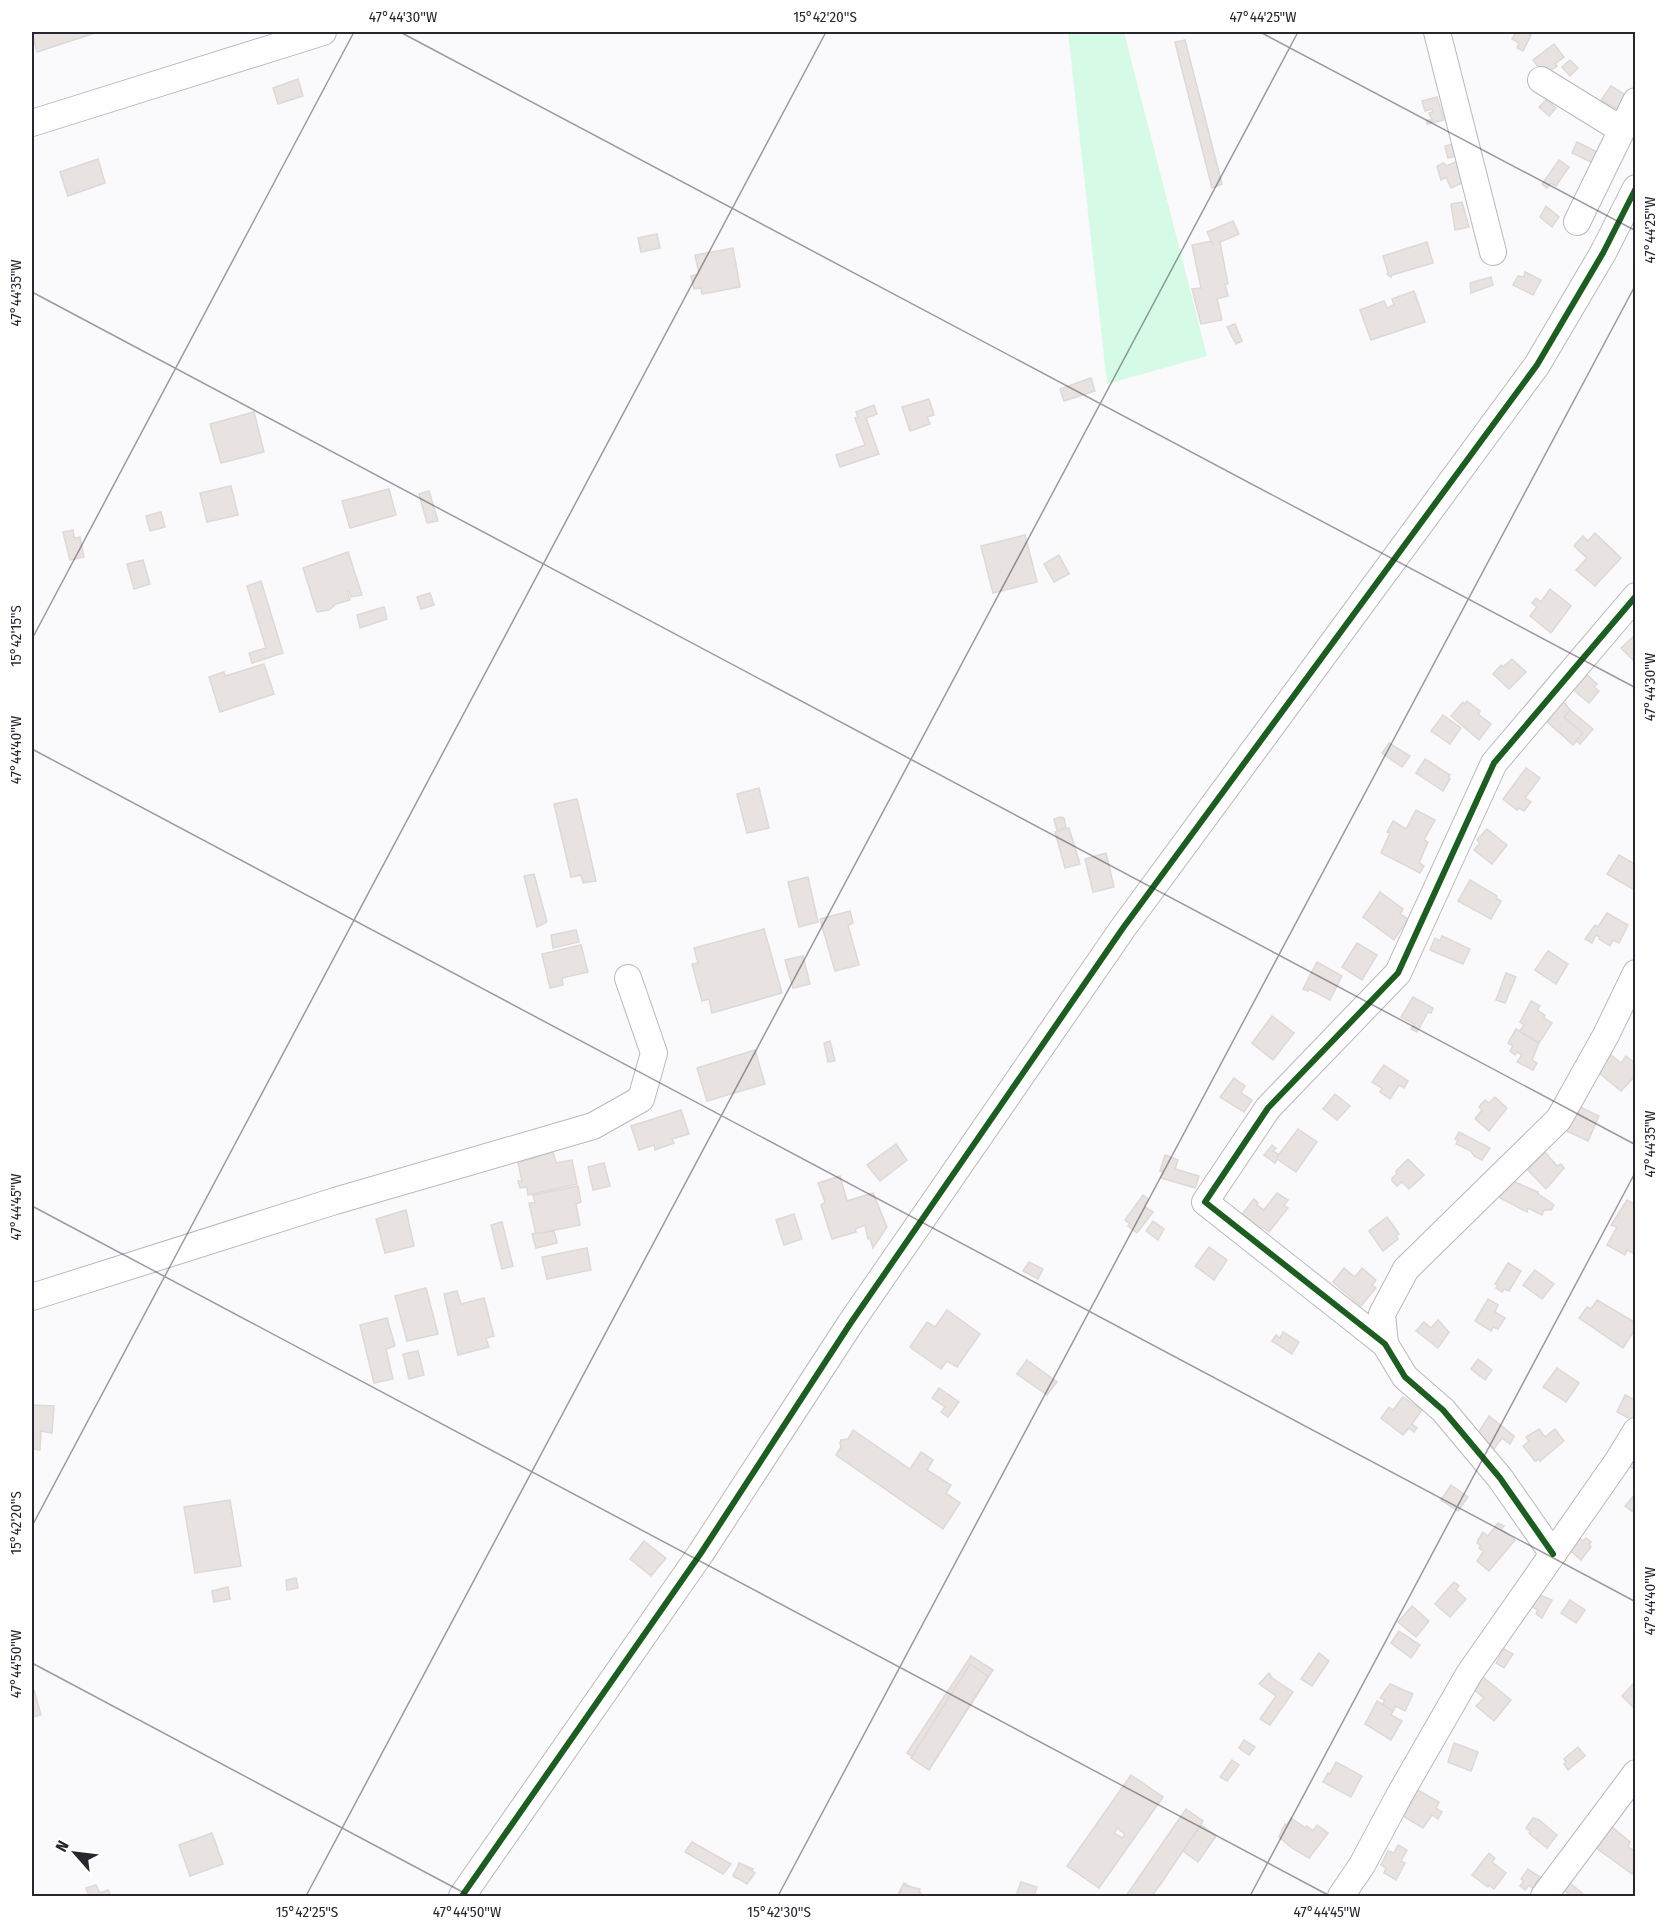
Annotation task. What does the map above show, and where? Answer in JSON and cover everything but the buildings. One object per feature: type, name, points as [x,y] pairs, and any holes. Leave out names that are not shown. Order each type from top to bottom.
[{"type":"street","points":[[32,123],[323,32]]},
{"type":"street","points":[[1437,32],[1493,252]]},
{"type":"street","points":[[1541,80],[1622,130]]},
{"type":"street","points":[[1577,222],[1635,101]]},
{"type":"street","points":[[462,1896],[702,1553],[850,1324],[1123,928],[1537,365],[1603,253],[1635,188]]},
{"type":"street","points":[[1553,1554],[1500,1478],[1443,1410],[1405,1377],[1385,1344],[1205,1202],[1268,1108],[1398,973],[1494,763],[1635,596]]},
{"type":"street","points":[[1385,1344],[1382,1314],[1406,1269],[1559,1119],[1606,1035],[1635,973]]},
{"type":"street","points":[[32,1297],[335,1201],[593,1126],[641,1099],[654,1053],[628,978]]},
{"type":"street","points":[[1341,1896],[1362,1865],[1469,1674],[1617,1462],[1635,1431]]},
{"type":"street","points":[[1544,1896],[1635,1773]]},
{"type":"green space","points":[[1068,32],[1124,32],[1207,356],[1107,384]]},
{"type":"cycle path","points":[[462,1896],[701,1553],[850,1324],[1123,928],[1537,365],[1603,253],[1636,188]]},
{"type":"cycle path","points":[[1553,1554],[1500,1478],[1443,1410],[1405,1377],[1385,1344],[1205,1202],[1268,1108],[1398,973],[1494,763],[1636,596]]}]
